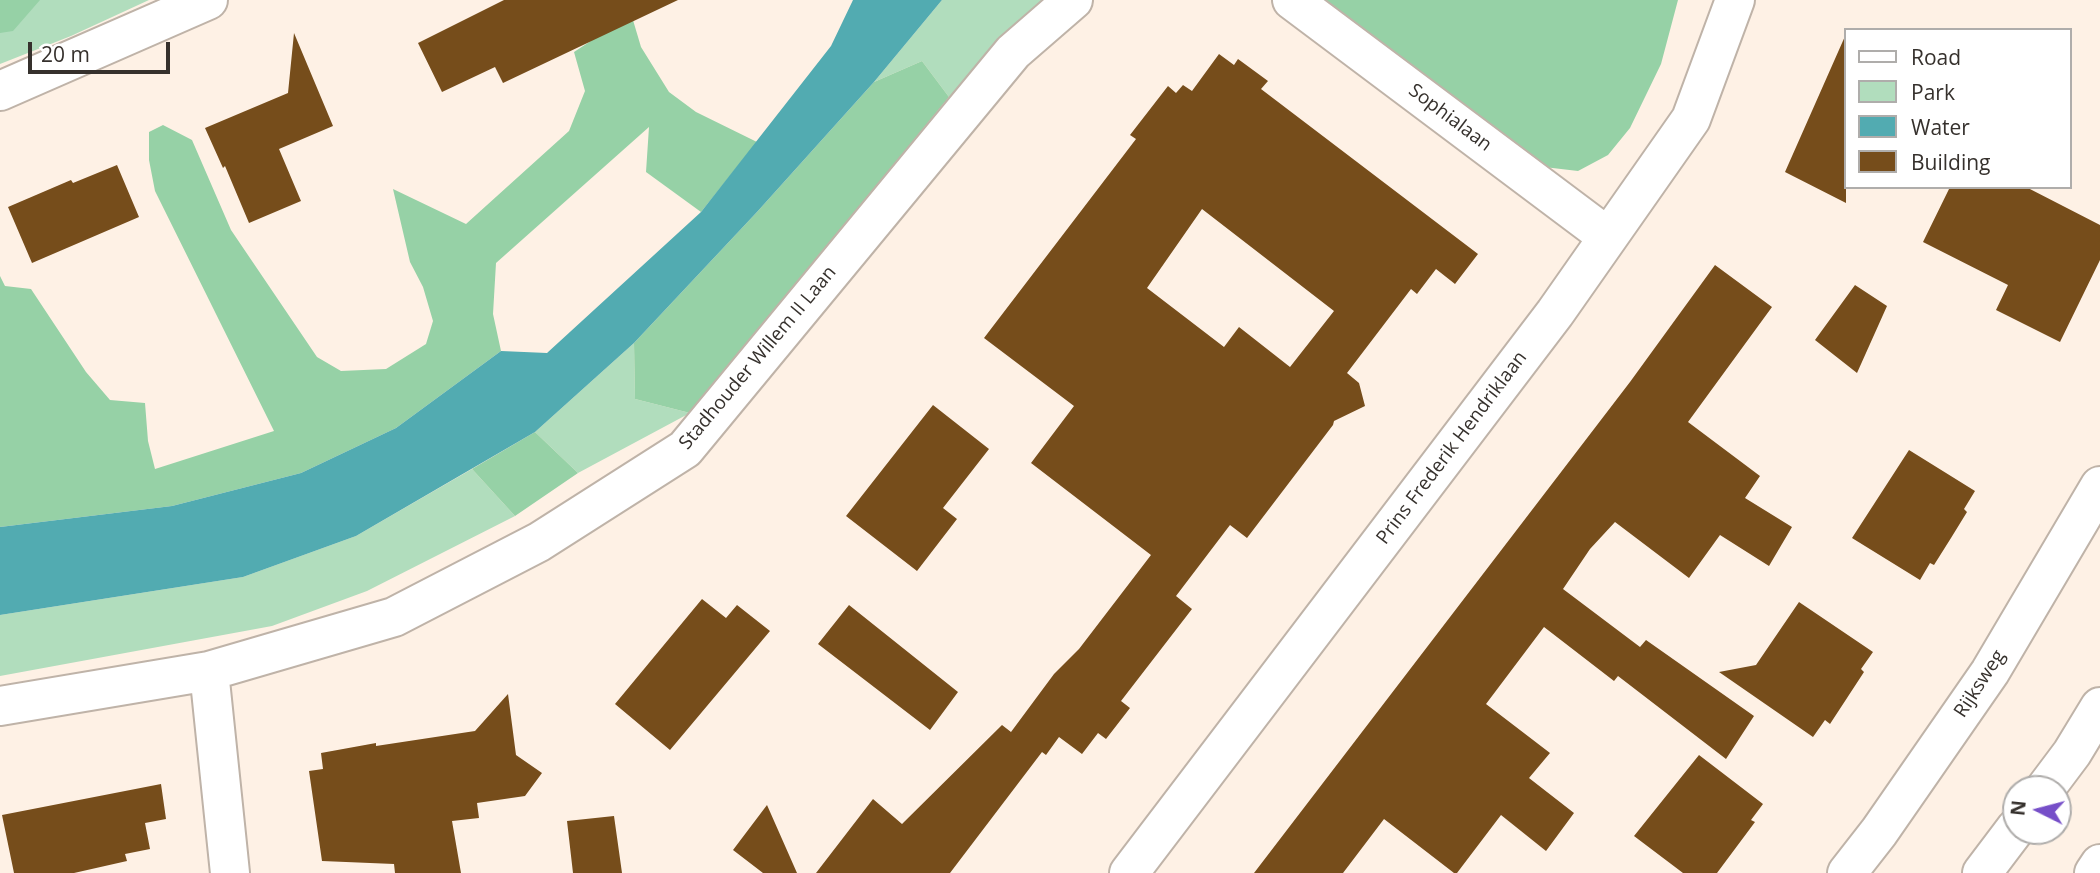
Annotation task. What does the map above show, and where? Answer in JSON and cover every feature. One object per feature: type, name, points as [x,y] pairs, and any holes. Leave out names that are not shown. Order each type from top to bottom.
[{"type":"street","points":[[0,91],[208,0]]},
{"type":"street","name":"Stadhouder Willem II Laan","points":[[0,706],[209,670],[394,617],[539,542],[685,449],[1013,52],[1073,0]]},
{"type":"street","name":"Sophialaan","points":[[1292,0],[1608,237]]},
{"type":"street","name":"Prins Frederik Hendriklaan","points":[[1129,873],[1555,313],[1691,119],[1735,0]]},
{"type":"street","name":"Rijksweg","points":[[1847,873],[1879,832],[1990,672],[2100,486]]},
{"type":"street","points":[[209,670],[230,873]]},
{"type":"street","points":[[2056,775],[2100,707]]},
{"type":"street","points":[[1982,873],[2003,845]]},
{"type":"street","points":[[2094,873],[2100,864]]},
{"type":"green space","points":[[0,0],[149,0],[71,36],[0,64]]},
{"type":"green space","points":[[0,0],[40,0],[13,31],[0,33]]},
{"type":"green space","points":[[627,0],[641,47],[669,92],[696,112],[757,142],[701,212],[646,172],[649,127],[496,263],[493,314],[501,351],[396,428],[301,473],[172,506],[0,527],[0,276],[5,286],[31,289],[86,372],[110,400],[145,403],[148,441],[155,469],[274,431],[155,191],[149,160],[149,132],[163,125],[192,140],[231,230],[317,357],[341,371],[386,369],[426,344],[433,321],[423,287],[410,262],[393,189],[466,224],[569,131],[585,91],[574,52],[600,35]]},
{"type":"green space","points":[[942,0],[1047,0],[949,97],[922,61],[874,82]]},
{"type":"green space","points":[[1311,0],[1678,0],[1661,64],[1630,128],[1608,155],[1578,171],[1544,167]]},
{"type":"green space","points":[[922,61],[949,97],[690,413],[635,399],[634,343],[874,82]]},
{"type":"green space","points":[[634,343],[635,399],[690,413],[578,473],[535,432]]},
{"type":"green space","points":[[535,432],[578,473],[515,516],[472,469]]},
{"type":"green space","points":[[472,469],[515,516],[367,591],[272,626],[0,676],[0,615],[243,577],[356,536]]},
{"type":"water","points":[[853,0],[942,0],[874,82],[634,343],[535,432],[356,536],[243,577],[0,615],[0,527],[172,506],[301,473],[396,428],[501,351],[547,353],[701,212],[831,46]]},
{"type":"building","points":[[504,0],[678,0],[503,83],[495,67],[442,92],[418,43]]},
{"type":"building","points":[[294,33],[333,126],[279,149],[301,201],[249,223],[225,166],[223,168],[205,128],[288,93]]},
{"type":"building","points":[[1844,39],[1846,203],[1785,172]]},
{"type":"building","points":[[1219,54],[1234,65],[1238,59],[1268,81],[1261,89],[1478,254],[1455,284],[1436,269],[1417,294],[1411,289],[1347,373],[1359,383],[1365,406],[1334,421],[1247,538],[1230,525],[1176,596],[1192,609],[1121,701],[1130,708],[1106,739],[1098,733],[1082,754],[1059,737],[1046,755],[1042,752],[950,873],[816,873],[873,799],[902,824],[1002,725],[1011,732],[1054,674],[1079,649],[1151,555],[1031,463],[1074,406],[984,338],[1136,139],[1130,135],[1168,86],[1176,93],[1183,85],[1192,91]],"holes":[[[1202,209],[1334,311],[1290,367],[1239,327],[1224,347],[1147,288]]]},
{"type":"building","points":[[117,165],[139,217],[32,263],[8,207],[71,180],[73,183]]},
{"type":"building","points":[[1949,189],[2030,189],[2100,225],[2100,260],[2060,342],[1996,310],[2008,285],[1923,242]]},
{"type":"building","points":[[1715,265],[1772,307],[1688,422],[1760,476],[1745,498],[1792,527],[1769,566],[1720,535],[1689,578],[1615,522],[1590,549],[1563,589],[1640,647],[1646,640],[1754,716],[1726,759],[1618,676],[1614,681],[1544,627],[1486,704],[1550,753],[1529,778],[1574,813],[1546,851],[1501,815],[1457,873],[1454,873],[1384,819],[1343,873],[1254,873],[1630,382]]},
{"type":"building","points":[[1855,285],[1887,306],[1857,373],[1815,340]]},
{"type":"building","points":[[933,405],[989,449],[943,508],[957,519],[917,571],[846,516]]},
{"type":"building","points":[[1909,450],[1975,491],[1964,509],[1967,512],[1951,538],[1934,565],[1930,563],[1920,580],[1852,538]]},
{"type":"building","points":[[702,599],[726,618],[737,605],[770,631],[670,750],[615,704]]},
{"type":"building","points":[[1799,602],[1873,652],[1861,669],[1864,672],[1830,724],[1825,720],[1813,737],[1719,672],[1756,665]]},
{"type":"building","points":[[849,605],[958,692],[930,730],[818,644]]},
{"type":"building","points":[[508,694],[516,755],[542,773],[525,796],[477,803],[479,818],[452,821],[461,873],[395,873],[394,864],[322,861],[309,771],[323,769],[321,753],[376,743],[376,746],[475,731]]},
{"type":"building","points":[[1699,755],[1763,804],[1751,820],[1755,822],[1717,873],[1683,873],[1634,836]]},
{"type":"building","points":[[161,784],[166,819],[145,823],[150,849],[125,854],[127,861],[74,873],[14,873],[2,815]]},
{"type":"building","points":[[767,805],[797,873],[763,873],[733,850]]},
{"type":"building","points":[[614,816],[622,873],[573,873],[567,821]]}]
